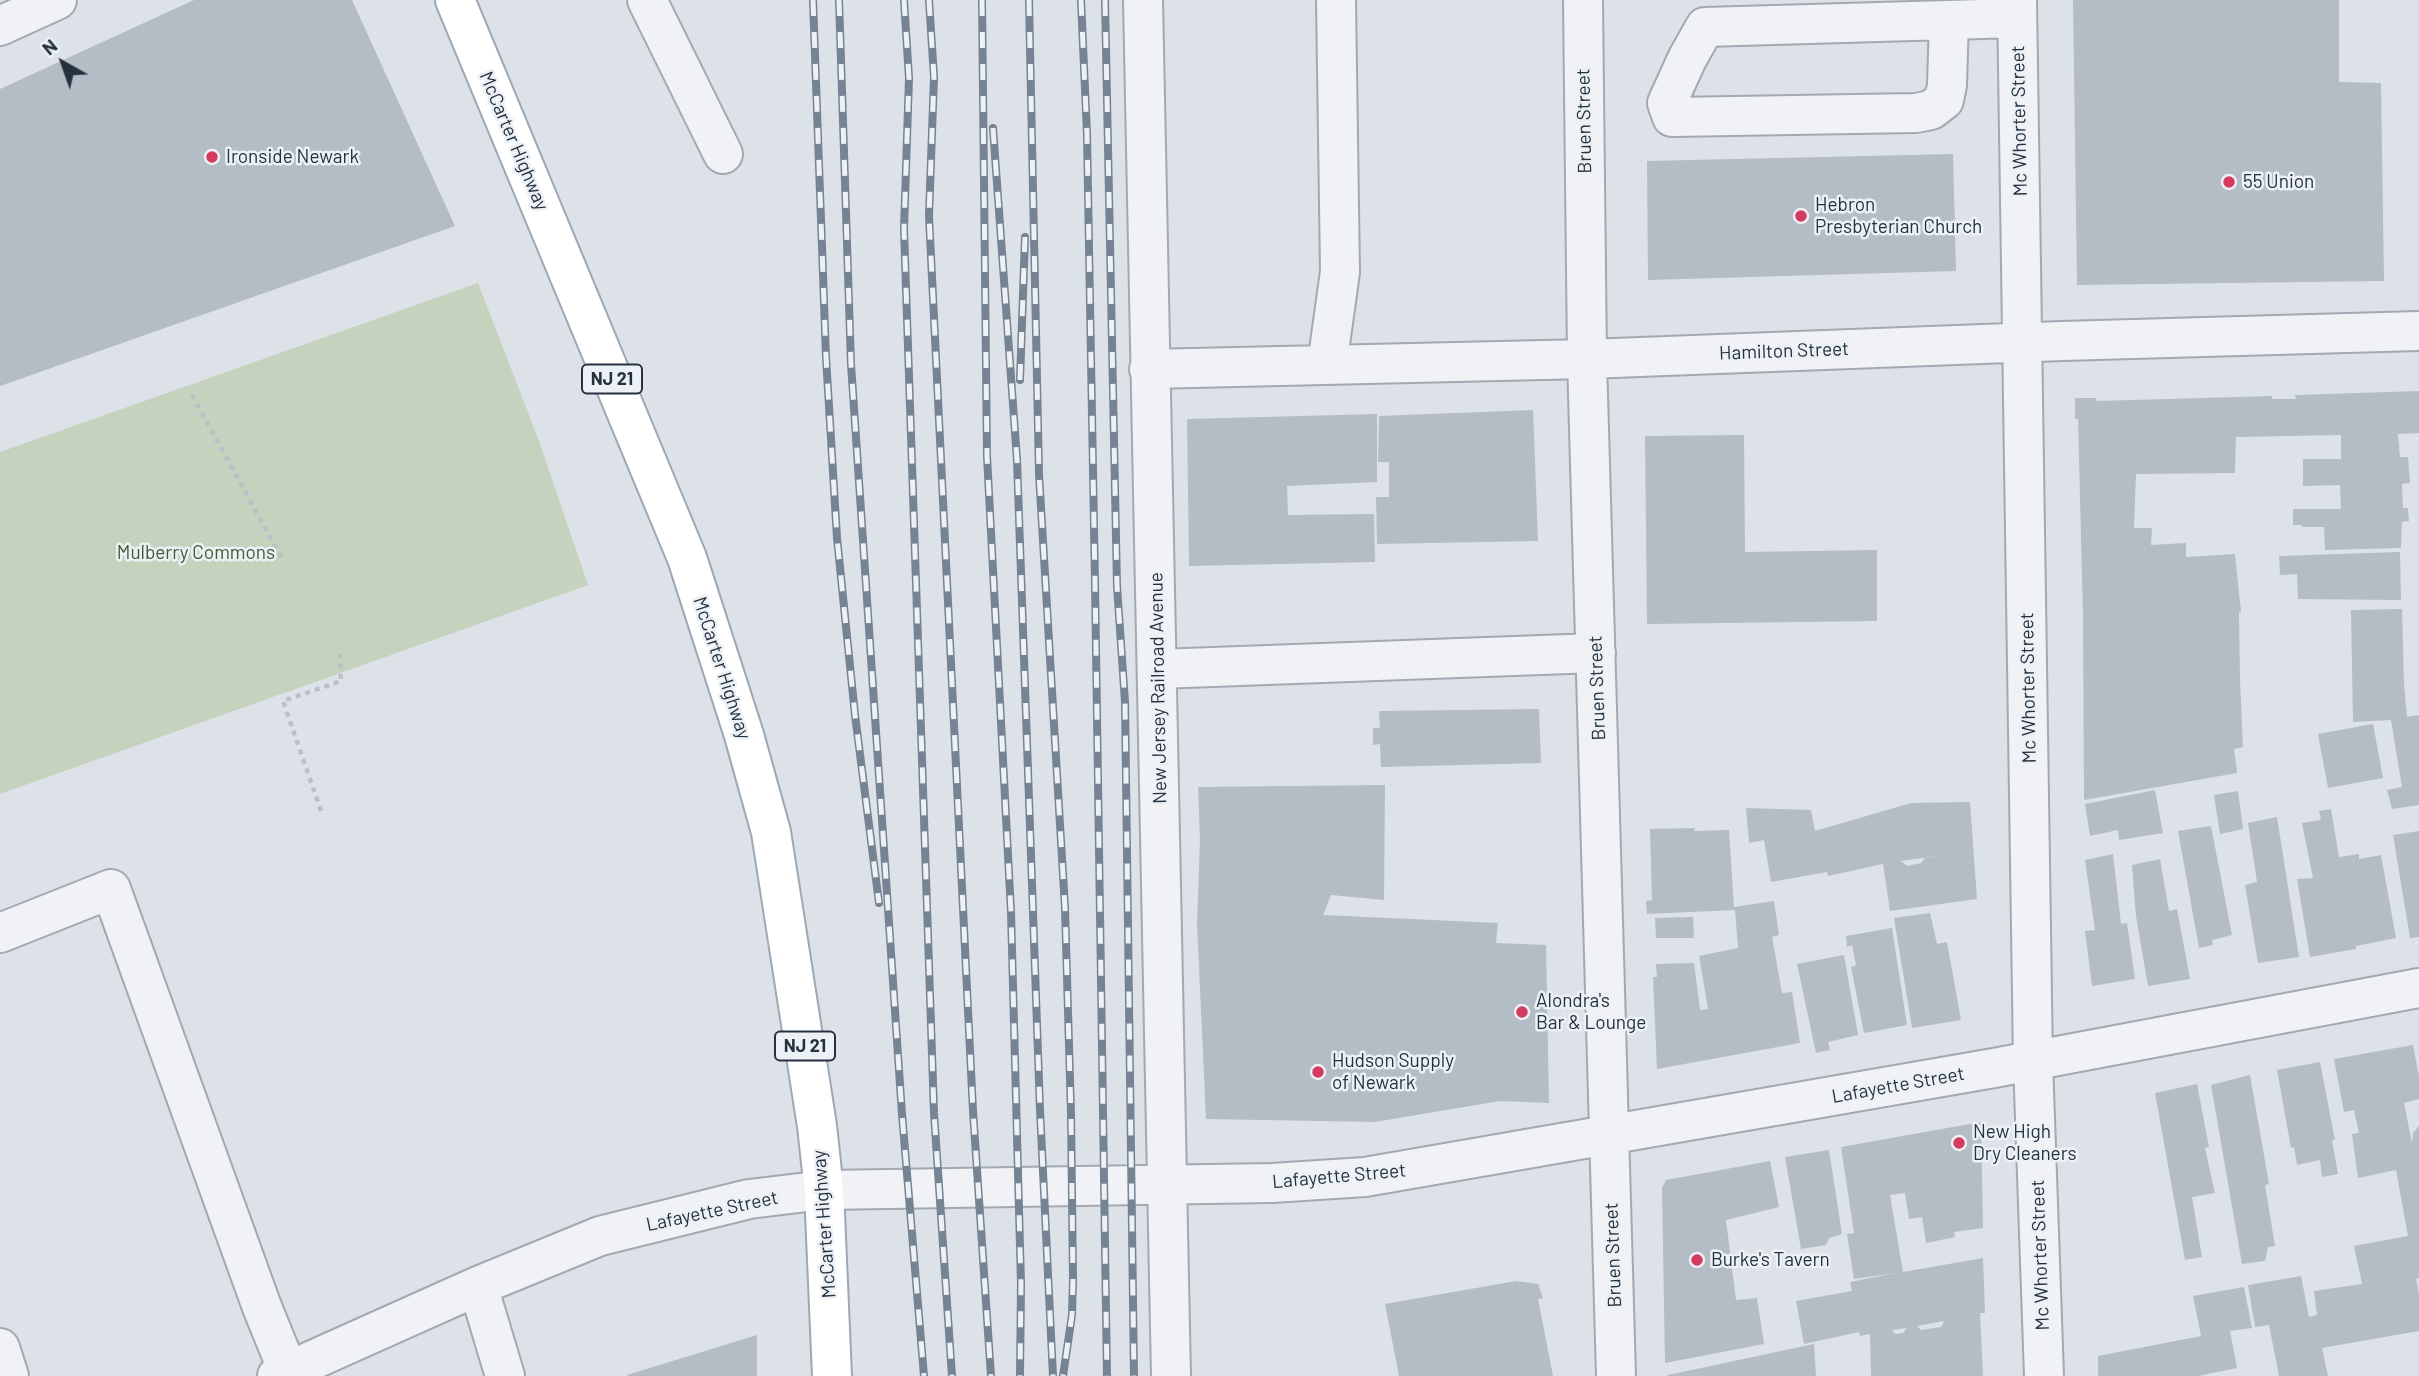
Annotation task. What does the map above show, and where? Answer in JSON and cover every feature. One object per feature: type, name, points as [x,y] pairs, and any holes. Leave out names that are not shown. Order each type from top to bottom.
[{"type":"main road","name":"McCarter Highway","points":[[455,0],[687,558],[744,735],[771,832],[815,1114],[824,1190],[832,1376]]},
{"type":"street","points":[[0,26],[57,0]]},
{"type":"street","points":[[647,0],[723,155]]},
{"type":"street","name":"New Jersey Railroad Avenue","points":[[1143,0],[1171,1376]]},
{"type":"street","points":[[1327,365],[1340,272],[1336,0]]},
{"type":"street","name":"Bruen Street","points":[[1583,0],[1587,359],[1616,1376]]},
{"type":"street","points":[[1949,20],[1944,100],[1931,110],[1916,113],[1672,117],[1667,103],[1704,27],[1949,20],[2017,9]]},
{"type":"street","name":"Mc Whorter Street","points":[[2017,9],[2033,1061],[2044,1376]]},
{"type":"street","name":"Hamilton Street","points":[[1149,369],[1587,359],[2419,331]]},
{"type":"street","points":[[1158,669],[1596,653]]},
{"type":"street","points":[[0,933],[111,889],[261,1307],[282,1373]]},
{"type":"street","name":"Lafayette Street","points":[[282,1373],[478,1286],[600,1236],[749,1199],[824,1190],[1272,1183],[1365,1177],[2033,1061],[2419,988]]},
{"type":"street","points":[[478,1286],[505,1376]]},
{"type":"street","points":[[0,1348],[9,1376]]},
{"type":"path","points":[[192,395],[281,557]]},
{"type":"path","points":[[321,811],[283,701],[341,681],[340,654]]},
{"type":"green space","name":"Mulberry Commons","points":[[478,283],[539,441],[588,585],[0,794],[0,452]]},
{"type":"building","name":"Ironside Newark","points":[[194,0],[352,0],[455,226],[0,386],[0,89]]},
{"type":"building","name":"55 Union","points":[[2073,0],[2339,0],[2339,82],[2381,83],[2384,281],[2077,285]]},
{"type":"building","name":"Hebron Presbyterian Church","points":[[1953,154],[1956,271],[1648,280],[1647,161]]},
{"type":"building","points":[[2419,391],[2419,433],[2398,434],[2400,457],[2408,457],[2410,483],[2402,484],[2403,508],[2408,508],[2409,521],[2402,522],[2401,548],[2325,550],[2324,527],[2293,525],[2293,509],[2341,509],[2340,485],[2303,486],[2303,459],[2341,459],[2341,435],[2236,437],[2235,473],[2136,474],[2134,528],[2152,528],[2151,545],[2186,543],[2186,557],[2235,554],[2241,612],[2243,747],[2234,749],[2237,773],[2084,800],[2083,616],[2078,419],[2075,419],[2075,398],[2096,398],[2097,401],[2272,396],[2272,399],[2296,399],[2295,395]]},
{"type":"building","points":[[1533,410],[1538,541],[1377,544],[1376,497],[1389,497],[1389,462],[1378,462],[1379,416]]},
{"type":"building","points":[[1377,414],[1377,482],[1287,486],[1288,515],[1374,514],[1375,562],[1189,566],[1187,419]]},
{"type":"building","points":[[1744,435],[1745,552],[1877,550],[1877,621],[1647,624],[1645,436]]},
{"type":"building","points":[[2400,552],[2401,600],[2298,599],[2297,574],[2280,575],[2279,556]]},
{"type":"building","points":[[2402,609],[2407,717],[2419,715],[2419,805],[2392,809],[2387,790],[2402,787],[2391,720],[2353,722],[2351,610]]},
{"type":"building","points":[[1539,709],[1541,763],[1381,767],[1380,744],[1373,745],[1373,728],[1380,728],[1379,711]]},
{"type":"building","points":[[2373,724],[2383,778],[2328,788],[2318,734]]},
{"type":"building","points":[[1385,785],[1384,900],[1331,895],[1323,915],[1498,923],[1496,943],[1546,945],[1549,1103],[1500,1101],[1375,1122],[1206,1119],[1197,923],[1200,840],[1198,787]]},
{"type":"building","points":[[2155,790],[2163,833],[2119,840],[2118,830],[2090,836],[2085,804]]},
{"type":"building","points":[[2238,791],[2243,829],[2220,834],[2214,795]]},
{"type":"building","points":[[1970,802],[1977,899],[1890,911],[1883,864],[1828,876],[1827,872],[1771,882],[1764,840],[1749,843],[1746,808],[1811,810],[1815,831],[1911,803]],"holes":[[[1947,855],[1925,858],[1921,863],[1907,866],[1901,861],[1892,862]]]},
{"type":"building","points":[[2331,809],[2339,857],[2359,854],[2359,859],[2381,855],[2396,938],[2356,946],[2356,949],[2310,957],[2297,879],[2313,878],[2302,823],[2321,820],[2319,811]]},
{"type":"building","points":[[2277,817],[2299,957],[2258,963],[2245,885],[2257,882],[2248,823]]},
{"type":"building","points":[[2211,826],[2232,935],[2212,940],[2213,945],[2199,948],[2178,831]]},
{"type":"building","points":[[1695,828],[1694,831],[1729,830],[1734,907],[1774,901],[1779,935],[1772,937],[1782,993],[1792,992],[1800,1043],[1657,1069],[1653,977],[1657,977],[1656,964],[1694,963],[1700,1010],[1708,1009],[1699,956],[1738,948],[1735,910],[1647,914],[1646,901],[1652,900],[1650,829]]},
{"type":"building","points":[[2419,831],[2419,937],[2410,938],[2393,835]]},
{"type":"building","points":[[2113,854],[2121,924],[2127,923],[2135,979],[2092,986],[2085,931],[2095,930],[2085,860]]},
{"type":"building","points":[[2160,859],[2169,911],[2177,909],[2190,979],[2148,986],[2136,916],[2132,865]]},
{"type":"building","points":[[1930,913],[1937,944],[1947,942],[1961,1020],[1912,1028],[1894,918]]},
{"type":"building","points":[[1693,917],[1694,938],[1656,938],[1655,918]]},
{"type":"building","points":[[1892,928],[1907,1025],[1864,1033],[1851,967],[1856,965],[1852,945],[1847,947],[1846,936]]},
{"type":"building","points":[[1844,955],[1858,1035],[1828,1042],[1830,1050],[1816,1053],[1797,964]]},
{"type":"building","points":[[2413,1045],[2419,1076],[2419,1099],[2404,1103],[2412,1143],[2413,1133],[2419,1126],[2419,1278],[2416,1279],[2419,1294],[2419,1331],[2322,1348],[2328,1376],[2279,1376],[2269,1325],[2255,1327],[2248,1285],[2301,1276],[2309,1317],[2317,1315],[2314,1291],[2362,1284],[2354,1246],[2408,1236],[2396,1170],[2358,1178],[2352,1134],[2359,1133],[2354,1110],[2344,1112],[2334,1059]]},
{"type":"building","points":[[2320,1062],[2335,1140],[2332,1140],[2338,1174],[2322,1177],[2320,1160],[2297,1165],[2294,1147],[2291,1148],[2277,1070]]},
{"type":"building","points":[[2250,1075],[2269,1184],[2265,1185],[2275,1246],[2268,1247],[2265,1261],[2242,1264],[2211,1085]]},
{"type":"building","points":[[2197,1084],[2209,1147],[2205,1148],[2215,1193],[2192,1197],[2202,1257],[2185,1260],[2155,1093]]},
{"type":"building","points":[[1981,1122],[1983,1228],[1954,1232],[1955,1237],[1926,1243],[1922,1217],[1909,1219],[1905,1193],[1890,1195],[1903,1272],[1983,1258],[1985,1313],[1980,1313],[1983,1376],[1871,1376],[1870,1334],[1860,1336],[1859,1332],[1804,1344],[1796,1301],[1852,1291],[1850,1282],[1896,1273],[1854,1279],[1847,1234],[1854,1233],[1841,1147]],"holes":[[[1944,1321],[1941,1327],[1921,1330],[1917,1326]],[[1907,1328],[1903,1333],[1895,1334],[1892,1330]]]},
{"type":"building","points":[[1829,1150],[1842,1234],[1829,1238],[1826,1245],[1801,1249],[1785,1157]]},
{"type":"building","points":[[1770,1161],[1779,1207],[1726,1220],[1736,1300],[1757,1298],[1764,1344],[1665,1363],[1662,1188],[1666,1180]]},
{"type":"building","points":[[1516,1281],[1538,1284],[1543,1298],[1538,1299],[1553,1376],[1399,1376],[1385,1304]]},
{"type":"building","points":[[2244,1287],[2252,1328],[2230,1331],[2237,1368],[2198,1376],[2098,1376],[2098,1356],[2201,1336],[2193,1296]]},
{"type":"building","points":[[757,1335],[757,1376],[627,1376],[627,1375]]},
{"type":"building","points":[[1814,1344],[1816,1376],[1668,1376],[1668,1375]]},
{"type":"railway","points":[[813,0],[826,357],[837,538],[855,715],[879,903]]},
{"type":"railway","points":[[839,0],[851,364],[902,1114],[924,1376]]},
{"type":"railway","points":[[904,0],[909,78],[904,229],[934,1113],[952,1376]]},
{"type":"railway","points":[[929,0],[934,77],[929,216],[973,1111],[991,1376]]},
{"type":"railway","points":[[982,0],[987,456],[1011,912],[1021,1284],[1020,1376]]},
{"type":"railway","points":[[1029,0],[1039,474],[1065,908],[1071,1114],[1072,1315],[1063,1376]]},
{"type":"railway","points":[[1081,0],[1087,134],[1107,1376]]},
{"type":"railway","points":[[1105,0],[1117,586],[1125,702],[1134,1376]]},
{"type":"railway","points":[[993,128],[1017,460],[1040,1110],[1053,1376]]},
{"type":"railway","points":[[1020,380],[1025,237]]},
{"type":"place","name":"Ironside Newark","points":[[212,157]]},
{"type":"place","name":"55 Union","points":[[2229,182]]},
{"type":"place","name":"Hebron Presbyterian Church","points":[[1801,216]]},
{"type":"place","name":"Alondra's Bar & Lounge","points":[[1522,1012]]},
{"type":"place","name":"Hudson Supply of Newark","points":[[1318,1072]]},
{"type":"place","name":"New High Dry Cleaners","points":[[1959,1143]]},
{"type":"place","name":"Burke's Tavern","points":[[1697,1260]]}]
